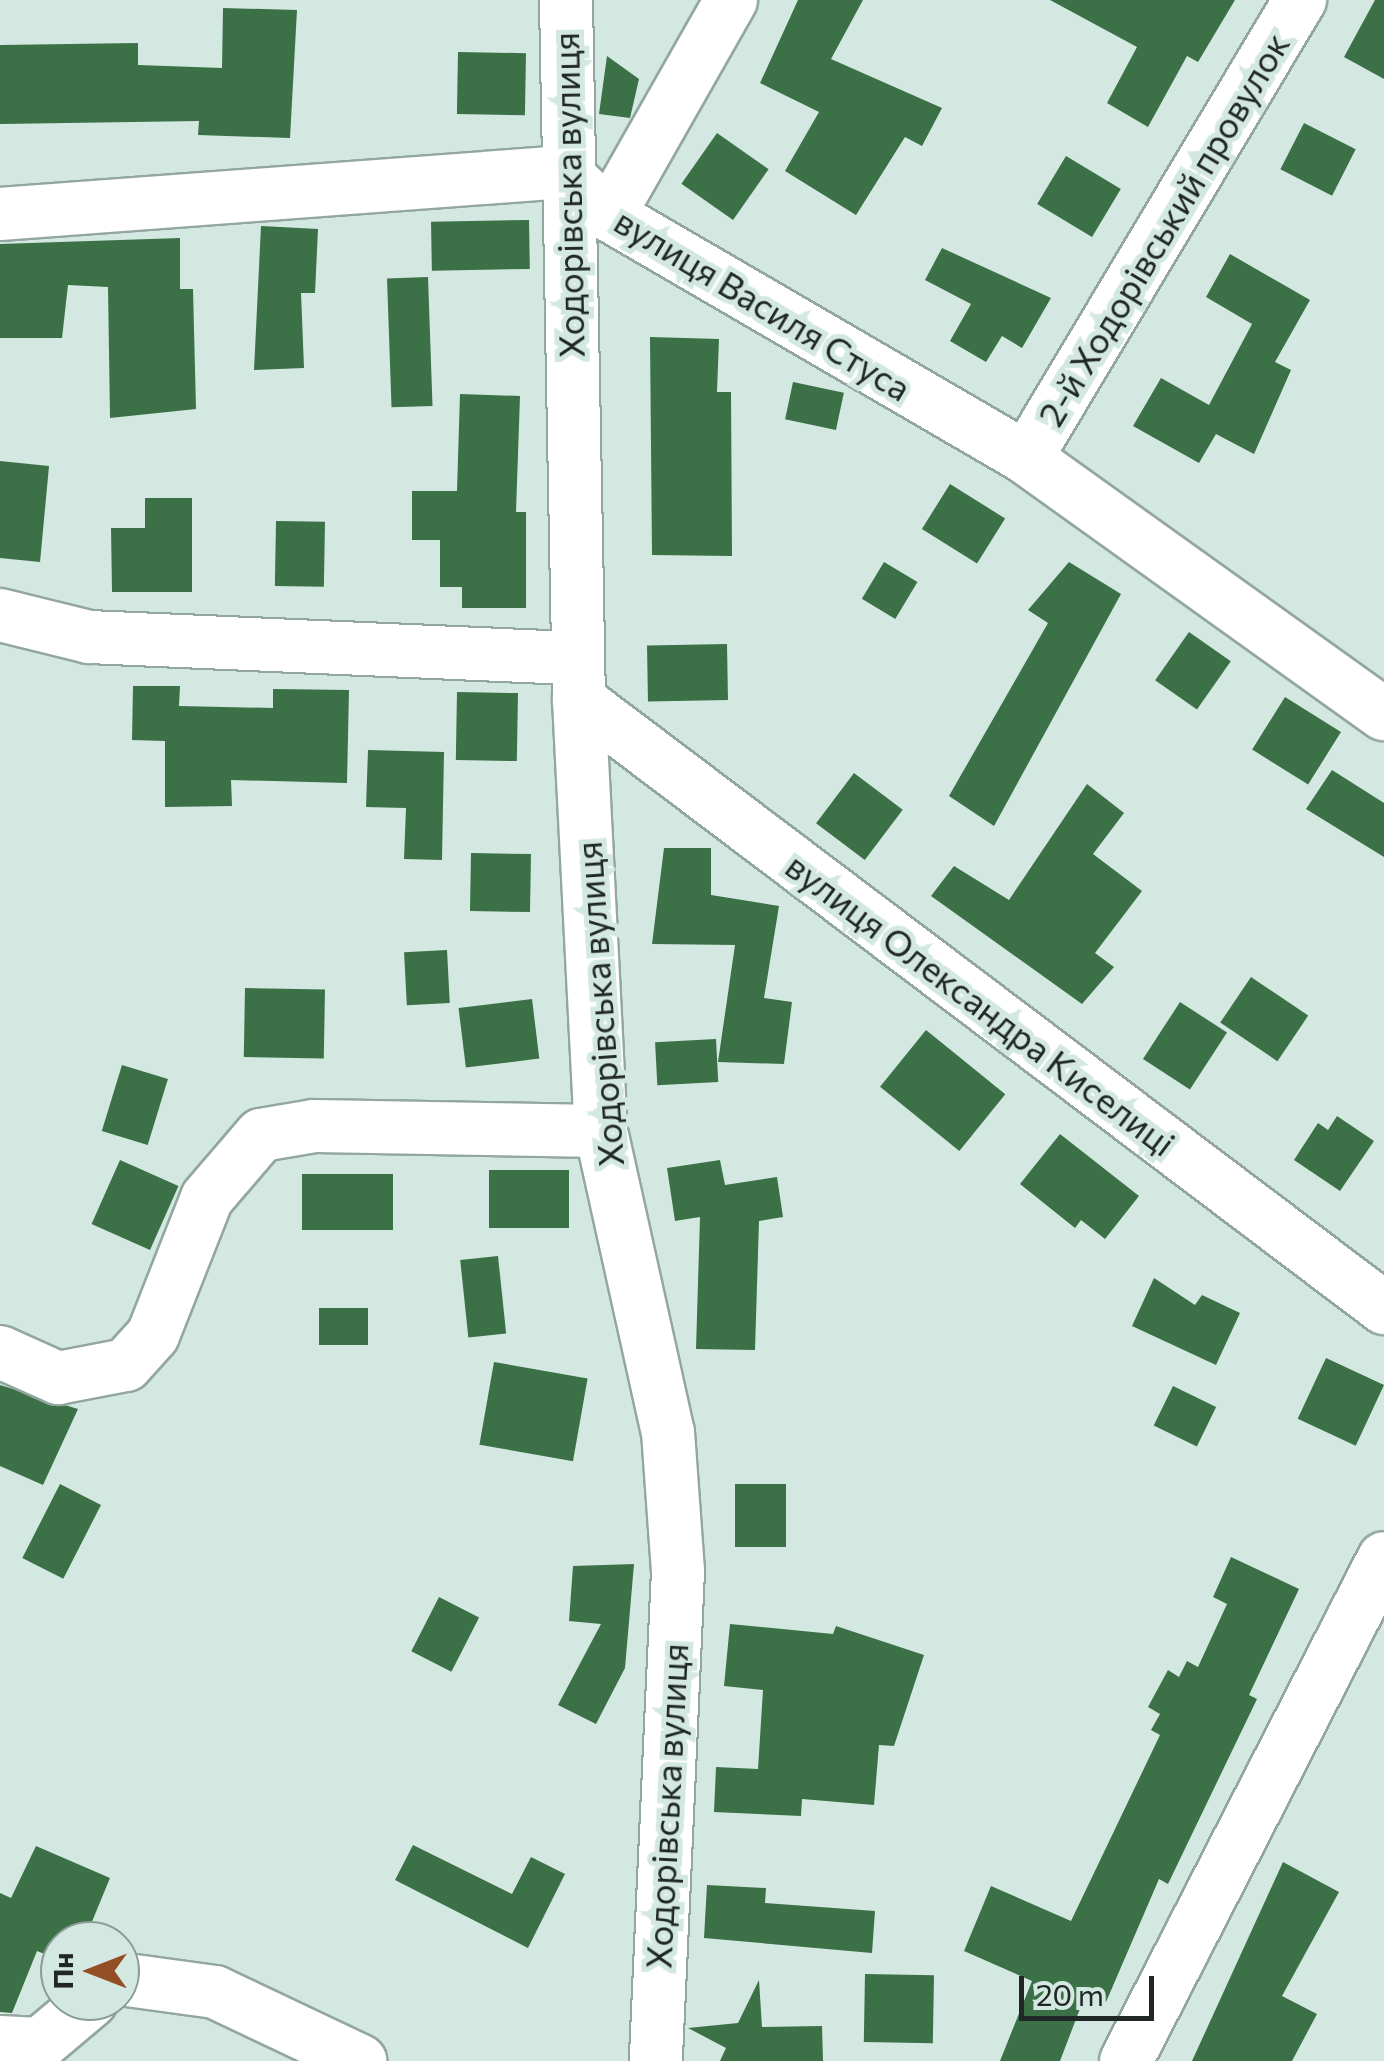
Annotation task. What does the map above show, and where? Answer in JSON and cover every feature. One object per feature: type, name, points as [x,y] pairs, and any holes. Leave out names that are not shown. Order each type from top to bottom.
[{"type":"street","name":"Ходорівська вулиця","points":[[566,0],[564,172],[578,679],[601,1131],[668,1432],[678,1571],[656,2061]]},
{"type":"street","points":[[609,216],[731,0]]},
{"type":"street","name":"2-й Ходорівський провулок","points":[[1026,458],[1300,0]]},
{"type":"street","points":[[0,214],[564,172]]},
{"type":"street","name":"вулиця Василя Стуса","points":[[564,172],[609,216],[1026,458],[1384,714]]},
{"type":"street","points":[[0,616],[89,637],[578,679]]},
{"type":"street","name":"вулиця Олександра Киселиці","points":[[578,679],[1384,1308]]},
{"type":"street","points":[[0,1352],[58,1378],[126,1365],[153,1335],[207,1198],[261,1135],[314,1126],[601,1131]]},
{"type":"street","points":[[1126,2061],[1384,1558]]},
{"type":"street","points":[[140,1982],[214,1992],[360,2061]]},
{"type":"street","points":[[0,2042],[40,2044],[68,2021]]},
{"type":"building","points":[[798,0],[863,0],[831,59],[942,108],[922,146],[905,137],[856,215],[785,171],[819,112],[760,83]]},
{"type":"building","points":[[1050,0],[1235,0],[1198,62],[1187,56],[1148,127],[1107,103],[1137,47]]},
{"type":"building","points":[[1375,0],[1384,0],[1384,79],[1344,57]]},
{"type":"building","points":[[223,8],[297,10],[290,138],[198,135],[199,121],[0,124],[0,45],[138,43],[138,65],[222,68]]},
{"type":"building","points":[[458,52],[526,53],[525,115],[457,114]]},
{"type":"building","points":[[607,56],[639,79],[630,118],[599,114]]},
{"type":"building","points":[[1304,123],[1356,149],[1332,196],[1280,169]]},
{"type":"building","points":[[717,133],[769,169],[733,220],[681,184]]},
{"type":"building","points":[[1066,156],[1121,189],[1092,237],[1037,204]]},
{"type":"building","points":[[529,220],[530,269],[432,271],[431,222]]},
{"type":"building","points":[[261,226],[318,229],[315,293],[301,293],[304,368],[254,370]]},
{"type":"building","points":[[180,238],[180,289],[193,289],[196,409],[110,418],[108,287],[68,285],[62,338],[0,338],[0,244]]},
{"type":"building","points":[[942,248],[1051,298],[1022,348],[1002,336],[986,362],[950,341],[971,304],[925,280]]},
{"type":"building","points":[[1230,254],[1310,300],[1275,362],[1291,370],[1254,454],[1216,434],[1199,463],[1133,426],[1161,378],[1209,405],[1252,324],[1206,297]]},
{"type":"building","points":[[428,277],[433,406],[392,407],[387,278]]},
{"type":"building","points":[[650,337],[719,339],[717,392],[731,392],[732,556],[652,555]]},
{"type":"building","points":[[793,382],[844,393],[836,430],[785,419]]},
{"type":"building","points":[[460,394],[520,396],[516,512],[526,512],[526,608],[462,608],[462,587],[440,587],[440,540],[412,540],[412,491],[457,491]]},
{"type":"building","points":[[0,461],[49,466],[40,562],[0,558]]},
{"type":"building","points":[[950,484],[1005,518],[977,563],[922,529]]},
{"type":"building","points":[[145,498],[192,498],[192,592],[112,592],[111,528],[145,528]]},
{"type":"building","points":[[276,521],[325,522],[324,587],[275,586]]},
{"type":"building","points":[[884,562],[917,582],[895,619],[862,599]]},
{"type":"building","points":[[1069,562],[1121,594],[994,826],[949,796],[1048,623],[1028,610]]},
{"type":"building","points":[[1189,632],[1231,661],[1197,710],[1155,680]]},
{"type":"building","points":[[727,644],[728,700],[648,701],[647,645]]},
{"type":"building","points":[[133,686],[180,686],[179,706],[273,708],[273,689],[349,690],[347,783],[231,780],[232,806],[165,807],[165,741],[132,740]]},
{"type":"building","points":[[457,692],[518,693],[517,761],[456,760]]},
{"type":"building","points":[[1285,697],[1341,732],[1308,785],[1252,750]]},
{"type":"building","points":[[368,750],[444,752],[442,860],[404,859],[406,808],[366,807]]},
{"type":"building","points":[[1332,770],[1384,803],[1384,857],[1306,809]]},
{"type":"building","points":[[854,773],[903,810],[865,860],[816,823]]},
{"type":"building","points":[[1087,784],[1124,813],[1093,854],[1142,891],[1095,953],[1114,967],[1082,1004],[931,896],[954,866],[1009,900]]},
{"type":"building","points":[[664,848],[711,848],[711,895],[779,906],[764,998],[792,1002],[784,1064],[718,1062],[735,945],[652,944]]},
{"type":"building","points":[[471,853],[531,854],[530,912],[470,911]]},
{"type":"building","points":[[447,950],[450,1003],[407,1005],[404,952]]},
{"type":"building","points":[[1251,977],[1308,1016],[1277,1061],[1220,1023]]},
{"type":"building","points":[[245,988],[325,989],[324,1058],[244,1057]]},
{"type":"building","points":[[532,999],[539,1059],[466,1068],[459,1008]]},
{"type":"building","points":[[1180,1002],[1227,1032],[1190,1090],[1143,1059]]},
{"type":"building","points":[[926,1030],[1005,1094],[959,1151],[880,1087]]},
{"type":"building","points":[[716,1039],[718,1082],[657,1085],[655,1042]]},
{"type":"building","points":[[122,1065],[168,1079],[148,1145],[102,1131]]},
{"type":"building","points":[[1337,1116],[1374,1141],[1340,1191],[1294,1160],[1318,1123],[1328,1130]]},
{"type":"building","points":[[1060,1134],[1139,1196],[1105,1239],[1081,1220],[1075,1228],[1020,1184]]},
{"type":"building","points":[[120,1160],[178,1186],[150,1250],[92,1224]]},
{"type":"building","points":[[720,1160],[725,1185],[777,1177],[783,1217],[759,1221],[755,1350],[696,1349],[700,1217],[675,1221],[667,1168]]},
{"type":"building","points":[[489,1170],[569,1170],[569,1228],[489,1228]]},
{"type":"building","points":[[302,1174],[393,1174],[393,1230],[302,1230]]},
{"type":"building","points":[[498,1256],[506,1334],[468,1338],[460,1260]]},
{"type":"building","points":[[1154,1278],[1195,1305],[1202,1295],[1240,1313],[1216,1365],[1132,1326]]},
{"type":"building","points":[[319,1308],[368,1308],[368,1345],[319,1345]]},
{"type":"building","points":[[1326,1358],[1384,1385],[1356,1446],[1298,1419]]},
{"type":"building","points":[[494,1362],[588,1378],[573,1461],[479,1445]]},
{"type":"building","points":[[0,1385],[78,1409],[43,1485],[0,1466]]},
{"type":"building","points":[[1173,1386],[1216,1407],[1197,1447],[1154,1426]]},
{"type":"building","points":[[60,1484],[101,1505],[63,1579],[22,1558]]},
{"type":"building","points":[[735,1484],[786,1484],[786,1547],[735,1547]]},
{"type":"building","points":[[1231,1557],[1299,1589],[1249,1695],[1257,1699],[1168,1884],[1159,1879],[1106,2002],[1086,1993],[1060,2061],[1000,2061],[1032,1981],[964,1951],[991,1886],[1071,1921],[1160,1735],[1151,1730],[1160,1714],[1148,1707],[1168,1670],[1179,1677],[1187,1661],[1198,1667],[1227,1604],[1213,1597]]},
{"type":"building","points":[[634,1564],[625,1668],[596,1724],[558,1705],[601,1624],[569,1621],[573,1566]]},
{"type":"building","points":[[439,1597],[479,1617],[451,1672],[411,1651]]},
{"type":"building","points":[[730,1624],[833,1634],[836,1626],[924,1655],[894,1746],[879,1745],[874,1805],[802,1799],[801,1816],[714,1812],[716,1767],[758,1769],[763,1690],[724,1686]]},
{"type":"building","points":[[413,1845],[512,1894],[531,1857],[565,1874],[528,1948],[395,1880]]},
{"type":"building","points":[[36,1846],[110,1878],[92,1921],[40,1921],[40,1952],[37,1951],[12,2013],[0,2012],[0,1893],[11,1898]]},
{"type":"building","points":[[1283,1862],[1339,1892],[1282,1996],[1317,2014],[1292,2061],[1192,2061]]},
{"type":"building","points":[[707,1885],[766,1888],[765,1903],[875,1911],[872,1953],[704,1938]]},
{"type":"building","points":[[865,1974],[934,1975],[933,2043],[864,2042]]},
{"type":"building","points":[[759,1980],[762,2027],[822,2026],[823,2061],[720,2061],[726,2048],[688,2028],[738,2023]]}]
